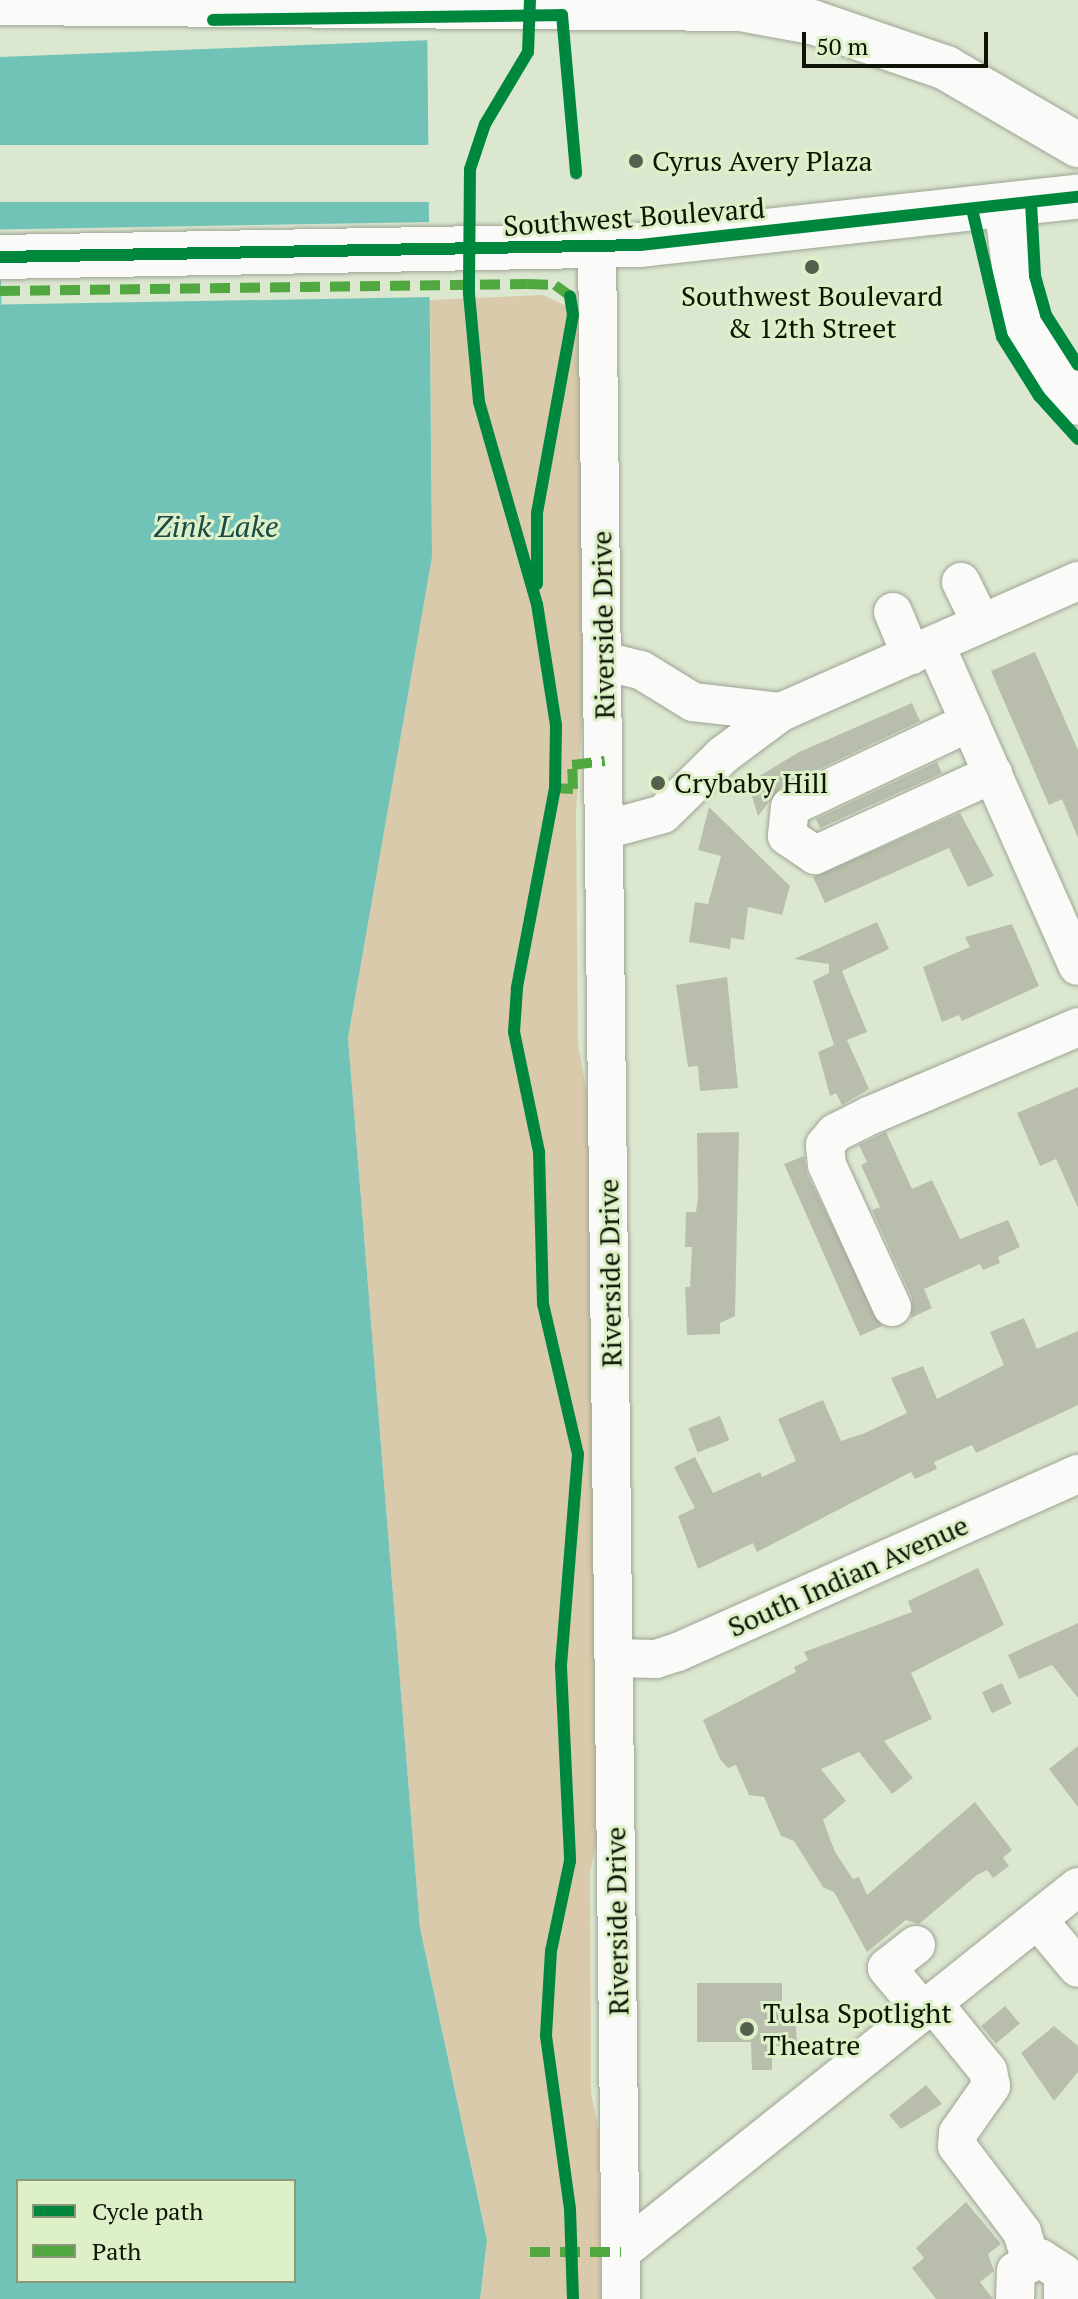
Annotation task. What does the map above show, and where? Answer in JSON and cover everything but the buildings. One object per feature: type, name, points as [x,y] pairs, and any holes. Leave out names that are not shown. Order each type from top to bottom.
[{"type":"main road","points":[[0,3],[645,5],[741,9],[878,41],[946,68],[1061,134]]},
{"type":"main road","name":"Southwest Boulevard","points":[[0,257],[534,251],[1078,197]]},
{"type":"main road","points":[[1006,205],[1021,319],[1043,360],[1078,403]]},
{"type":"street","name":"Riverside Drive","points":[[597,247],[621,2299]]},
{"type":"street","points":[[605,830],[663,814],[723,755],[781,712],[1078,581]]},
{"type":"street","points":[[961,582],[981,623]]},
{"type":"street","points":[[893,612],[923,649],[970,722],[1078,966]]},
{"type":"street","points":[[604,661],[641,670],[693,702],[781,712]]},
{"type":"street","points":[[970,722],[790,807],[787,836],[815,855],[993,774]]},
{"type":"street","points":[[892,1307],[827,1165],[825,1145],[835,1133],[948,1080],[1078,1027]]},
{"type":"street","name":"South Indian Avenue","points":[[614,1658],[656,1659],[678,1652],[1078,1474]]},
{"type":"street","points":[[621,2252],[1078,1887]]},
{"type":"street","points":[[1038,1920],[1078,1968]]},
{"type":"street","points":[[916,1945],[887,1968],[988,2071],[991,2086],[958,2133],[957,2146],[1022,2232],[1030,2259]]},
{"type":"street","points":[[1015,2299],[1012,2280],[1030,2259]]},
{"type":"street","points":[[1030,2259],[1057,2265],[1066,2282],[1063,2299]]},
{"type":"shaded area","points":[[543,295],[581,313],[584,697],[576,811],[578,1045],[589,1104],[597,1839],[590,1872],[591,2092],[599,2132],[601,2299],[480,2299],[487,2239],[420,1928],[348,1038],[432,557],[430,300]]},
{"type":"water","name":"Zink Lake","points":[[0,0],[427,0],[432,557],[348,1038],[420,1928],[487,2240],[480,2299],[0,2299]]},
{"type":"pier","points":[[0,0],[431,0],[432,40],[0,57]]},
{"type":"pier","points":[[0,145],[433,145],[433,202],[0,202]]},
{"type":"pier","points":[[433,222],[434,297],[1,305],[0,230]]},
{"type":"marked path","points":[[0,291],[528,284],[555,285],[570,296]]},
{"type":"marked path","points":[[555,788],[573,789],[572,765],[605,761]]},
{"type":"marked path","points":[[530,2252],[621,2252]]},
{"type":"cycle path","points":[[530,0],[528,52],[485,124],[470,169],[469,294],[479,402],[537,604],[556,725],[555,788],[517,988],[514,1032],[539,1152],[543,1304],[578,1454],[561,1667],[570,1861],[551,1951],[546,2036],[570,2209],[573,2299]]},
{"type":"cycle path","points":[[213,20],[562,15],[576,173]]},
{"type":"cycle path","points":[[0,257],[640,245],[1078,197]]},
{"type":"cycle path","points":[[1031,202],[1035,276],[1046,315],[1078,365]]},
{"type":"cycle path","points":[[972,209],[1002,337],[1039,396],[1078,439]]},
{"type":"cycle path","points":[[537,584],[537,513],[573,315],[570,296]]},
{"type":"place","name":"Cyrus Avery Plaza","points":[[636,161]]},
{"type":"place","name":"Southwest Boulevard & 12th Street","points":[[812,267]]},
{"type":"place","name":"Crybaby Hill","points":[[658,783]]},
{"type":"place","name":"Tulsa Spotlight Theatre","points":[[747,2029]]}]
